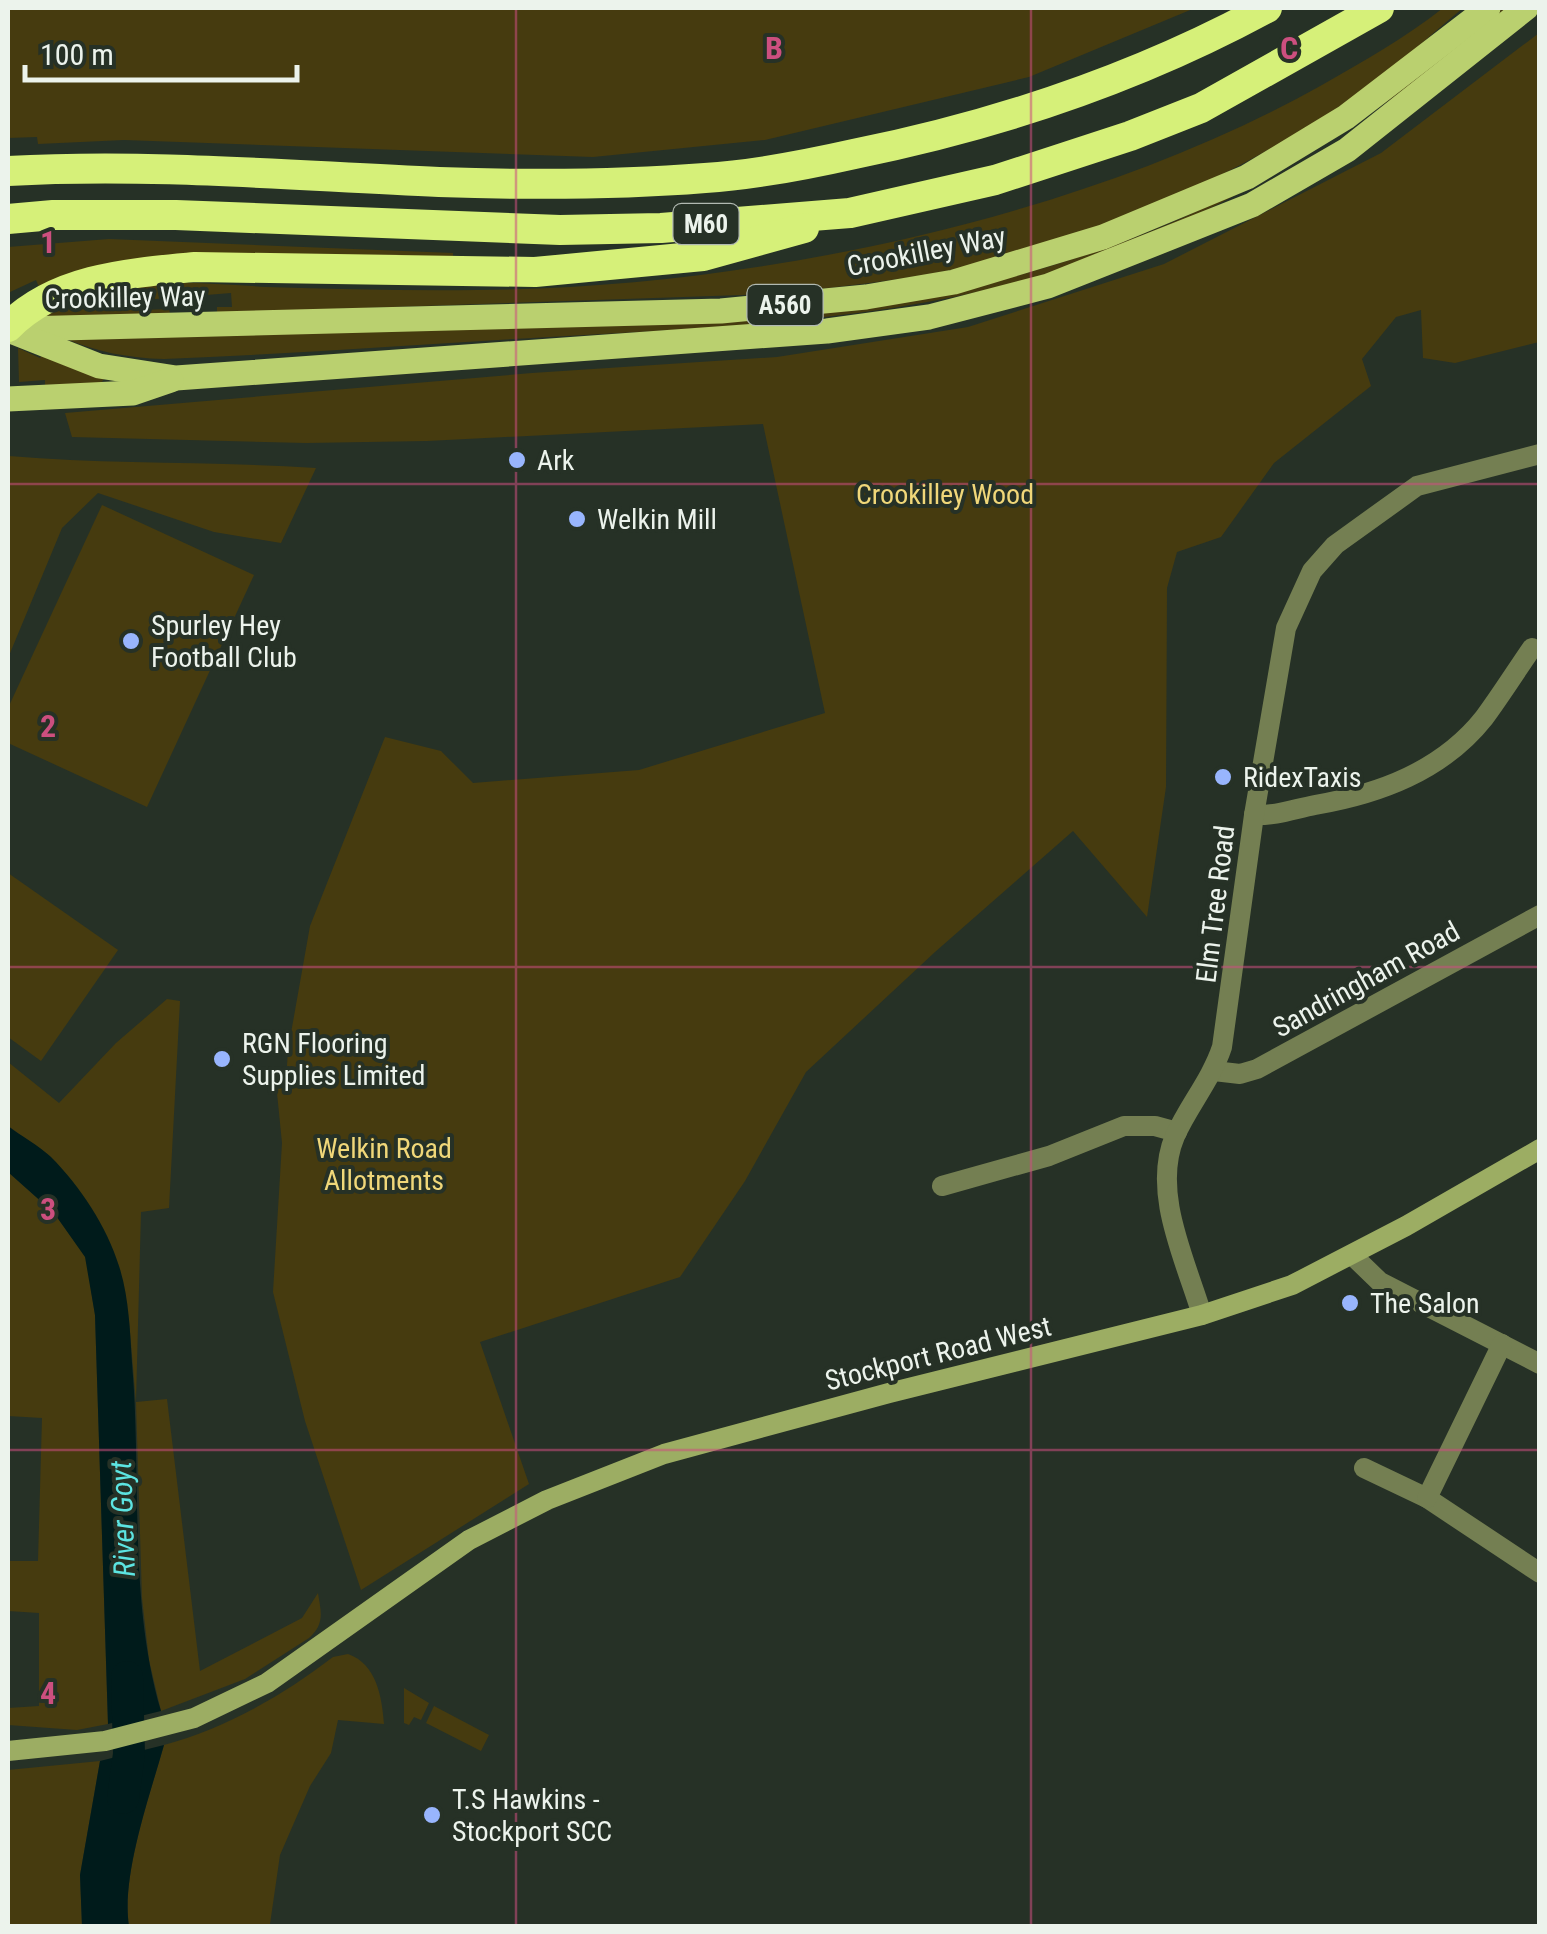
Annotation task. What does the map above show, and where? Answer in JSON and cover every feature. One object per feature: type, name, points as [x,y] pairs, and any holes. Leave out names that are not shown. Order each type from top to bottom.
[{"type":"highway","name":"M60","points":[[8,170],[158,167],[441,182],[516,182],[707,178],[786,168],[916,142],[1037,108],[1127,74],[1267,8]]},
{"type":"highway","name":"M60","points":[[8,329],[24,311],[80,286],[148,271],[196,267],[536,272],[703,256],[746,247],[850,213],[995,180],[1130,136],[1201,108],[1379,8]]},
{"type":"highway","name":"M60","points":[[8,219],[176,214],[560,230],[661,228],[850,213]]},
{"type":"main road","name":"Crookilley Way","points":[[8,329],[720,311],[866,297],[954,282],[1103,236],[1246,177],[1346,117],[1488,8]]},
{"type":"main road","name":"Crookilley Way","points":[[8,329],[99,366],[176,378],[827,331],[929,317],[1048,286],[1252,205],[1347,150],[1526,8]]},
{"type":"main road","name":"Crookilley Way","points":[[8,399],[134,393],[176,378]]},
{"type":"main road","name":"Stockport Road West","points":[[8,1751],[79,1746],[169,1726],[216,1708],[267,1683],[469,1540],[547,1500],[664,1454],[1202,1315],[1292,1284],[1352,1255],[1540,1149]]},
{"type":"street","name":"Elm Tree Road","points":[[1202,1315],[1169,1201],[1169,1157],[1177,1132],[1214,1071],[1227,1024],[1254,815],[1286,628],[1312,572],[1336,545],[1417,486],[1540,454]]},
{"type":"street","points":[[1254,815],[1272,816],[1354,798],[1390,788],[1425,769],[1481,722],[1532,648]]},
{"type":"street","name":"Sandringham Road","points":[[1214,1071],[1250,1072],[1540,915]]},
{"type":"street","points":[[942,1186],[1049,1156],[1124,1126],[1155,1126],[1177,1132]]},
{"type":"street","points":[[1352,1255],[1380,1282],[1540,1364]]},
{"type":"street","points":[[1427,1498],[1502,1344]]},
{"type":"street","points":[[1364,1468],[1427,1498],[1540,1573]]},
{"type":"green space","points":[[8,8],[1195,8],[1029,77],[765,140],[593,157],[124,140],[38,144],[37,137],[8,138]]},
{"type":"green space","points":[[1443,8],[1463,8],[1376,81],[1295,135],[1156,206],[1061,242],[985,263],[893,280],[769,294],[217,313],[217,307],[232,307],[231,293],[143,300],[144,310],[169,309],[170,314],[31,318],[94,294],[144,284],[425,290],[583,286],[802,260],[913,237],[1022,208],[1128,173],[1228,132],[1322,85]]},
{"type":"green space","points":[[1503,8],[1513,8],[1373,111],[1278,172],[1122,248],[983,291],[911,305],[767,323],[164,359],[101,351],[64,338],[948,294],[1085,255],[1207,206],[1370,105]]},
{"type":"green space","points":[[1539,33],[1539,342],[1455,363],[1423,358],[1421,310],[1396,317],[1362,359],[1371,386],[1274,463],[1221,537],[1177,552],[1167,588],[1166,787],[1147,917],[1073,831],[806,1072],[745,1181],[680,1277],[480,1342],[529,1484],[361,1590],[305,1421],[273,1292],[282,1143],[276,1083],[286,1081],[310,926],[385,737],[441,751],[473,783],[639,770],[825,713],[763,424],[427,441],[306,443],[72,437],[65,413],[532,373],[777,357],[968,327],[1164,264],[1381,153]]},
{"type":"green space","points":[[109,239],[453,253],[453,258],[39,287],[36,280],[10,292],[8,247]]},
{"type":"green space","points":[[18,348],[40,358],[43,352],[104,379],[101,383],[45,385],[45,380],[19,382]]},
{"type":"green space","points":[[8,450],[9,456],[47,459],[316,468],[281,543],[214,532],[98,493],[62,528],[8,658]]},
{"type":"green space","name":"Spurley Hey Football Club","points":[[102,505],[254,575],[147,807],[8,743],[8,708]]},
{"type":"green space","points":[[8,873],[118,950],[41,1061],[8,1037]]},
{"type":"green space","points":[[167,999],[180,1001],[169,1208],[141,1212],[136,1402],[167,1399],[200,1671],[302,1618],[318,1593],[321,1612],[318,1628],[309,1638],[245,1679],[161,1711],[149,1660],[142,1598],[136,1403],[129,1320],[50,1156],[8,1126],[8,1062],[59,1103],[116,1043]]},
{"type":"green space","points":[[8,1172],[54,1213],[86,1257],[95,1315],[108,1724],[77,1730],[8,1725],[8,1708],[39,1706],[39,1613],[8,1611],[8,1561],[38,1561],[42,1418],[8,1416]]},
{"type":"green space","points":[[348,1654],[372,1674],[384,1724],[338,1720],[331,1753],[310,1786],[280,1855],[270,1924],[273,1926],[129,1926],[133,1860],[164,1745],[231,1720],[273,1698],[333,1657]]},
{"type":"green space","points":[[404,1688],[429,1703],[421,1720],[414,1717],[409,1725],[404,1723]]},
{"type":"green space","points":[[434,1706],[489,1735],[481,1751],[426,1723]]},
{"type":"green space","points":[[100,1761],[80,1875],[82,1926],[8,1926],[8,1770]]},
{"type":"water","points":[[8,1126],[51,1157],[82,1194],[107,1237],[125,1289],[135,1406],[140,1582],[151,1669],[161,1711],[108,1724],[95,1315],[85,1257],[54,1213],[8,1172]]},
{"type":"water","points":[[164,1745],[133,1860],[129,1926],[82,1926],[80,1875],[100,1761]]},
{"type":"waterway","name":"River Goyt","points":[[123,1798],[129,1754],[127,1677]]},
{"type":"place","name":"Ark","points":[[517,460]]},
{"type":"place","name":"Welkin Mill","points":[[577,519]]},
{"type":"place","name":"Spurley Hey Football Club","points":[[131,641]]},
{"type":"place","name":"RidexTaxis","points":[[1223,777]]},
{"type":"place","name":"RGN Flooring Supplies Limited","points":[[222,1059]]},
{"type":"place","name":"The Salon","points":[[1350,1303]]},
{"type":"place","name":"T.S Hawkins - Stockport SCC","points":[[432,1815]]},
{"type":"park label","name":"Crookilley Wood","points":[[945,494]]},
{"type":"park label","name":"Welkin Road Allotments","points":[[384,1164]]}]
